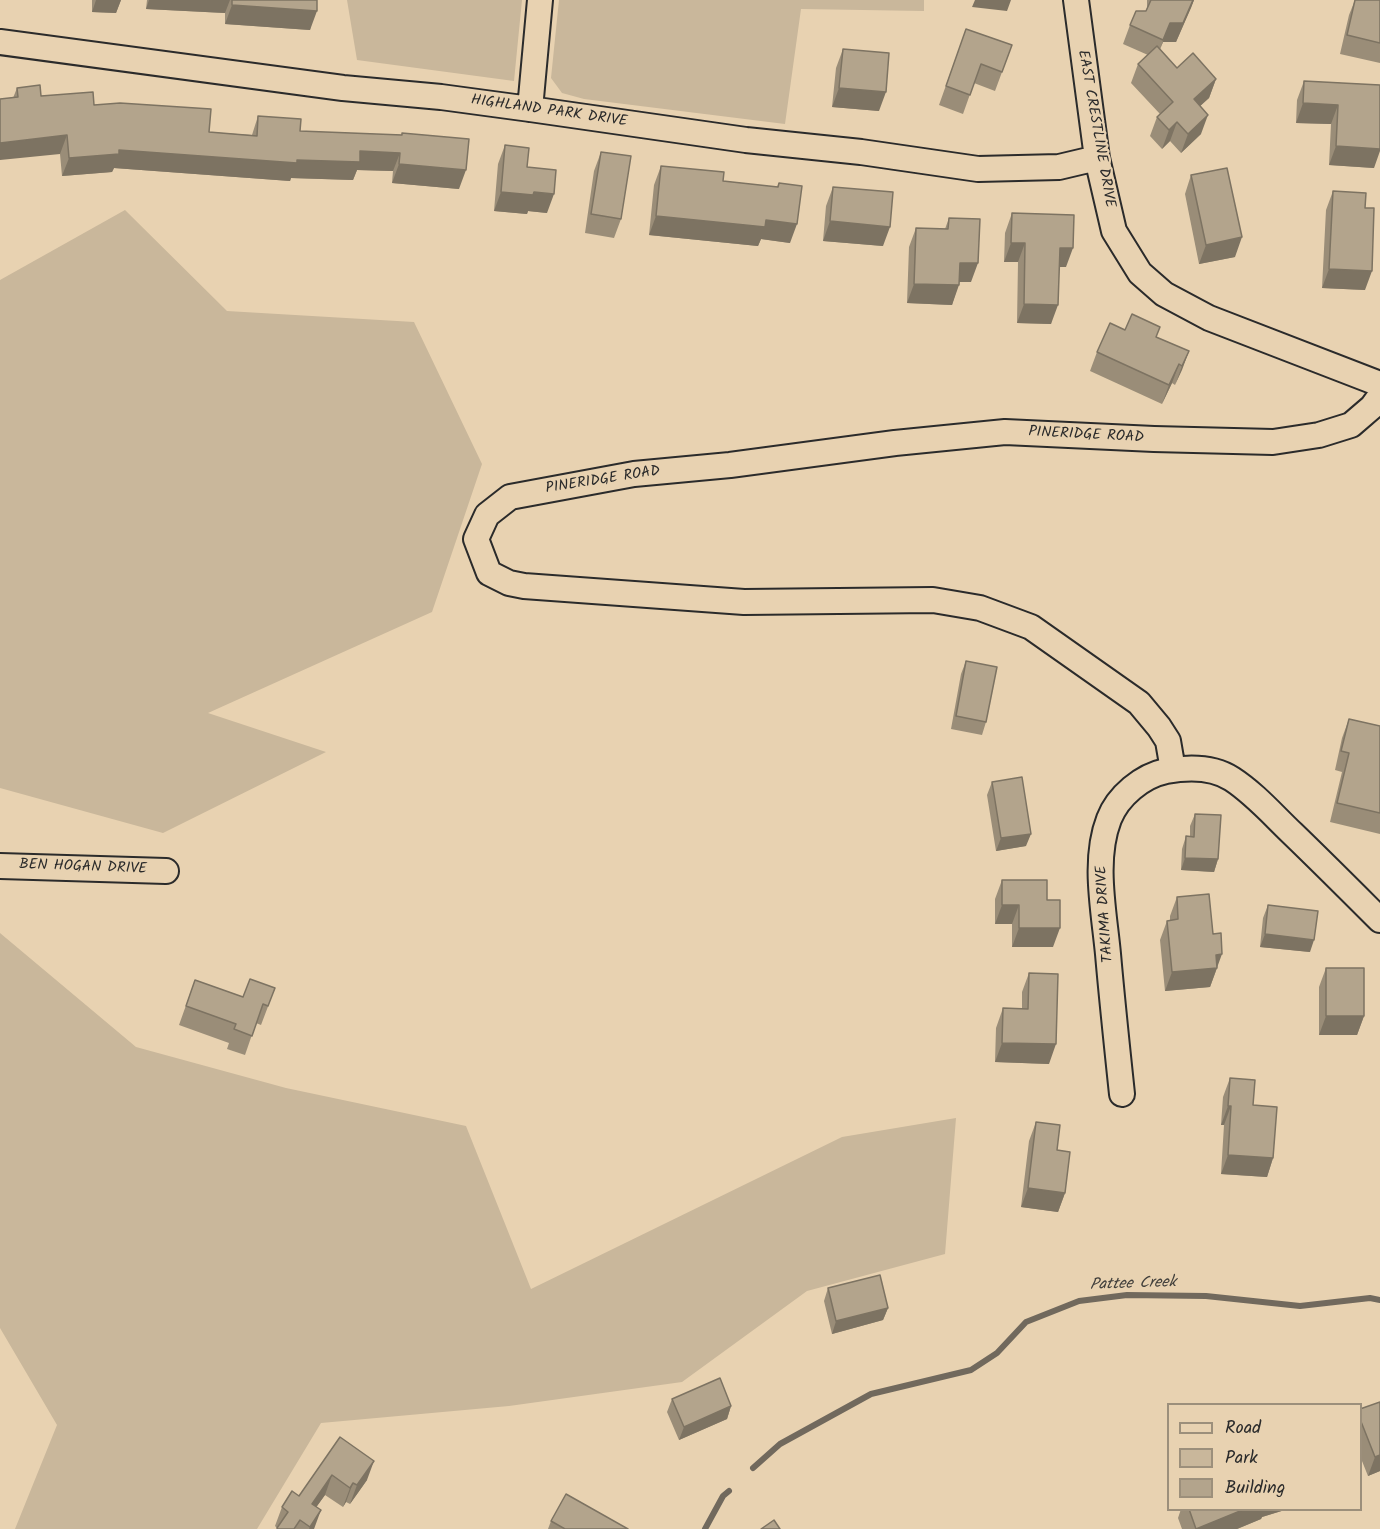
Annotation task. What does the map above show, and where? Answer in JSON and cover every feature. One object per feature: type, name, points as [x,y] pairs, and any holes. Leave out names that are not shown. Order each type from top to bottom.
[{"type":"street","points":[[530,109],[540,0]]},
{"type":"street","name":"EAST CRESTLINE DRIVE","points":[[1076,0],[1097,158],[1114,231],[1140,273],[1164,294],[1209,318],[1380,384]]},
{"type":"street","name":"HIGHLAND PARK DRIVE","points":[[0,42],[343,88],[441,97],[746,141],[861,152],[978,169],[1059,167],[1097,158]]},
{"type":"street","name":"PINERIDGE ROAD","points":[[1173,770],[1168,741],[1139,703],[1031,627],[980,608],[933,600],[744,602],[524,586],[508,583],[489,573],[476,539],[487,515],[510,497],[634,474],[730,465],[1005,432],[1273,442],[1319,435],[1351,425],[1372,408],[1380,396]]},
{"type":"street","name":"TAKIMA DRIVE","points":[[1122,1094],[1101,873],[1104,837],[1114,808],[1126,794],[1147,777],[1192,768],[1205,769],[1230,778],[1268,809],[1380,920]]},
{"type":"street","name":"BEN HOGAN DRIVE","points":[[0,866],[166,871]]},
{"type":"green space","points":[[347,0],[522,0],[514,81],[357,60]]},
{"type":"green space","points":[[559,0],[924,0],[924,11],[801,9],[785,124],[584,99],[562,93],[551,78]]},
{"type":"green space","points":[[125,210],[227,311],[414,322],[482,464],[432,612],[208,713],[326,752],[163,833],[0,788],[0,280]]},
{"type":"green space","points":[[0,933],[136,1047],[286,1088],[466,1126],[531,1289],[842,1137],[956,1118],[945,1254],[807,1291],[682,1382],[509,1406],[321,1423],[257,1529],[15,1529],[57,1425],[0,1328]]},
{"type":"building","points":[[232,0],[317,0],[317,11],[232,5]]},
{"type":"building","points":[[1151,0],[1193,0],[1183,23],[1170,23],[1163,40],[1130,25],[1136,11],[1146,11]]},
{"type":"building","points":[[1355,0],[1380,0],[1380,43],[1347,35]]},
{"type":"building","points":[[966,29],[1012,45],[1002,72],[981,64],[970,95],[946,86]]},
{"type":"building","points":[[1157,46],[1177,68],[1193,53],[1216,79],[1194,99],[1208,115],[1188,134],[1177,122],[1169,130],[1157,117],[1173,102],[1138,64]]},
{"type":"building","points":[[843,49],[889,53],[886,92],[839,88]]},
{"type":"building","points":[[1304,81],[1380,85],[1380,149],[1336,146],[1338,105],[1303,103]]},
{"type":"building","points":[[40,85],[41,96],[93,92],[94,105],[120,103],[211,109],[209,132],[257,136],[258,116],[301,119],[300,131],[402,135],[402,133],[469,139],[466,170],[399,164],[400,153],[360,151],[360,162],[297,160],[297,163],[119,150],[119,154],[69,158],[67,135],[0,143],[0,99],[18,97],[17,88]]},
{"type":"building","points":[[505,145],[529,148],[527,167],[556,170],[554,194],[501,192]]},
{"type":"building","points":[[601,152],[631,156],[621,219],[591,214]]},
{"type":"building","points":[[661,166],[724,172],[723,181],[778,187],[779,183],[802,186],[797,224],[766,220],[765,227],[656,216]]},
{"type":"building","points":[[1227,168],[1242,237],[1206,245],[1191,175]]},
{"type":"building","points":[[833,187],[893,192],[890,227],[830,221]]},
{"type":"building","points":[[1333,191],[1366,193],[1365,208],[1374,208],[1372,271],[1329,269]]},
{"type":"building","points":[[1012,213],[1074,215],[1073,248],[1060,248],[1058,305],[1024,304],[1025,243],[1011,243]]},
{"type":"building","points":[[949,218],[980,219],[978,263],[960,263],[959,285],[914,284],[916,228],[948,229]]},
{"type":"building","points":[[1132,314],[1160,327],[1156,337],[1189,351],[1182,366],[1179,364],[1169,385],[1097,352],[1110,323],[1125,330]]},
{"type":"building","points":[[966,661],[997,667],[986,722],[956,716]]},
{"type":"building","points":[[1349,719],[1380,726],[1380,813],[1337,803],[1349,753],[1341,751]]},
{"type":"building","points":[[1022,777],[1031,834],[1001,838],[992,782]]},
{"type":"building","points":[[1195,814],[1221,815],[1218,859],[1185,858],[1186,836],[1194,837]]},
{"type":"building","points":[[1002,880],[1047,880],[1047,900],[1060,900],[1060,928],[1019,928],[1019,905],[1002,905]]},
{"type":"building","points":[[1209,894],[1213,934],[1221,933],[1222,954],[1216,955],[1217,968],[1172,972],[1167,921],[1178,919],[1177,897]]},
{"type":"building","points":[[1268,905],[1318,911],[1314,940],[1265,934]]},
{"type":"building","points":[[1326,968],[1364,968],[1364,1016],[1326,1016]]},
{"type":"building","points":[[1029,973],[1058,974],[1056,1044],[1002,1043],[1003,1008],[1028,1009]]},
{"type":"building","points":[[250,979],[275,988],[268,1006],[263,1004],[252,1036],[234,1029],[236,1024],[186,1006],[195,980],[243,997]]},
{"type":"building","points":[[1230,1078],[1255,1080],[1253,1105],[1277,1107],[1273,1158],[1228,1155]]},
{"type":"building","points":[[1036,1122],[1060,1125],[1057,1150],[1070,1152],[1065,1193],[1028,1188]]},
{"type":"building","points":[[880,1275],[888,1308],[836,1321],[828,1288]]},
{"type":"building","points":[[720,1378],[731,1406],[684,1427],[672,1399]]},
{"type":"building","points":[[1380,1402],[1380,1455],[1375,1457],[1362,1424],[1362,1408]]},
{"type":"building","points":[[340,1437],[374,1461],[357,1485],[353,1483],[350,1488],[332,1475],[312,1504],[321,1510],[310,1527],[300,1520],[294,1529],[278,1529],[288,1512],[282,1507],[292,1491],[299,1496]]},
{"type":"building","points":[[566,1494],[628,1529],[565,1529],[551,1521]]},
{"type":"building","points":[[1190,1511],[1240,1511],[1196,1529]]},
{"type":"building","points":[[774,1520],[780,1529],[761,1529]]},
{"type":"waterway","name":"Pattee Creek","points":[[753,1468],[780,1444],[871,1394],[971,1370],[997,1353],[1026,1322],[1079,1301],[1127,1295],[1206,1296],[1300,1306],[1370,1298],[1380,1300]]},
{"type":"waterway","name":"Pattee Creek","points":[[705,1529],[723,1496],[729,1491]]}]
